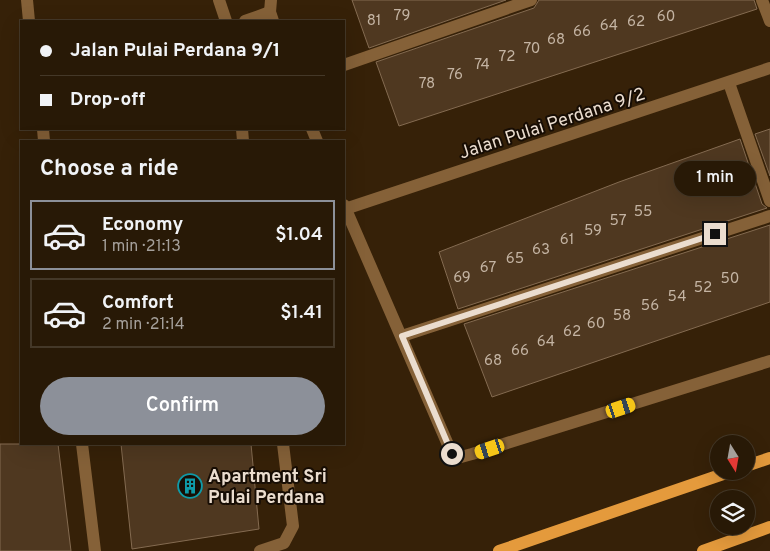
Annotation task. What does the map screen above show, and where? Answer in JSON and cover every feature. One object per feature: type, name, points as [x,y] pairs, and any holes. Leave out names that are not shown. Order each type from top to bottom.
[{"type":"main road","points":[[755,463],[770,458]]},
{"type":"main road","points":[[499,551],[710,479]]},
{"type":"main road","points":[[703,551],[770,527]]},
{"type":"street","points":[[27,0],[29,20]]},
{"type":"street","points":[[219,0],[226,20]]},
{"type":"street","points":[[345,66],[531,0]]},
{"type":"street","points":[[762,0],[770,21]]},
{"type":"street","points":[[248,20],[271,11]]},
{"type":"street","name":"Jalan Pulai Perdana 9/2","points":[[345,207],[729,84],[770,68]]},
{"type":"street","points":[[729,84],[770,201]]},
{"type":"street","points":[[345,209],[452,454],[461,457],[770,361]]},
{"type":"street","points":[[402,336],[770,216]]},
{"type":"street","points":[[82,445],[95,551]]},
{"type":"street","points":[[260,551],[284,543],[293,526],[283,445]]},
{"type":"building","points":[[352,0],[506,0],[369,48]]},
{"type":"building","points":[[539,0],[754,0],[757,9],[399,126],[376,62],[534,8]]},
{"type":"building","points":[[770,129],[770,176],[755,134]]},
{"type":"building","points":[[740,139],[762,204],[767,208],[458,309],[439,252],[619,182]]},
{"type":"building","points":[[770,225],[770,302],[492,397],[464,324]]},
{"type":"building","points":[[0,444],[58,445],[71,551],[0,551]]},
{"type":"building","name":"Apartment Sri Pulai Perdana","points":[[121,445],[251,445],[259,529],[132,549]]},
{"type":"place","name":"Apartment Sri Pulai Perdana","points":[[190,486]]},
{"type":"route","points":[[452,454],[430,406],[402,336],[715,234]]}]
